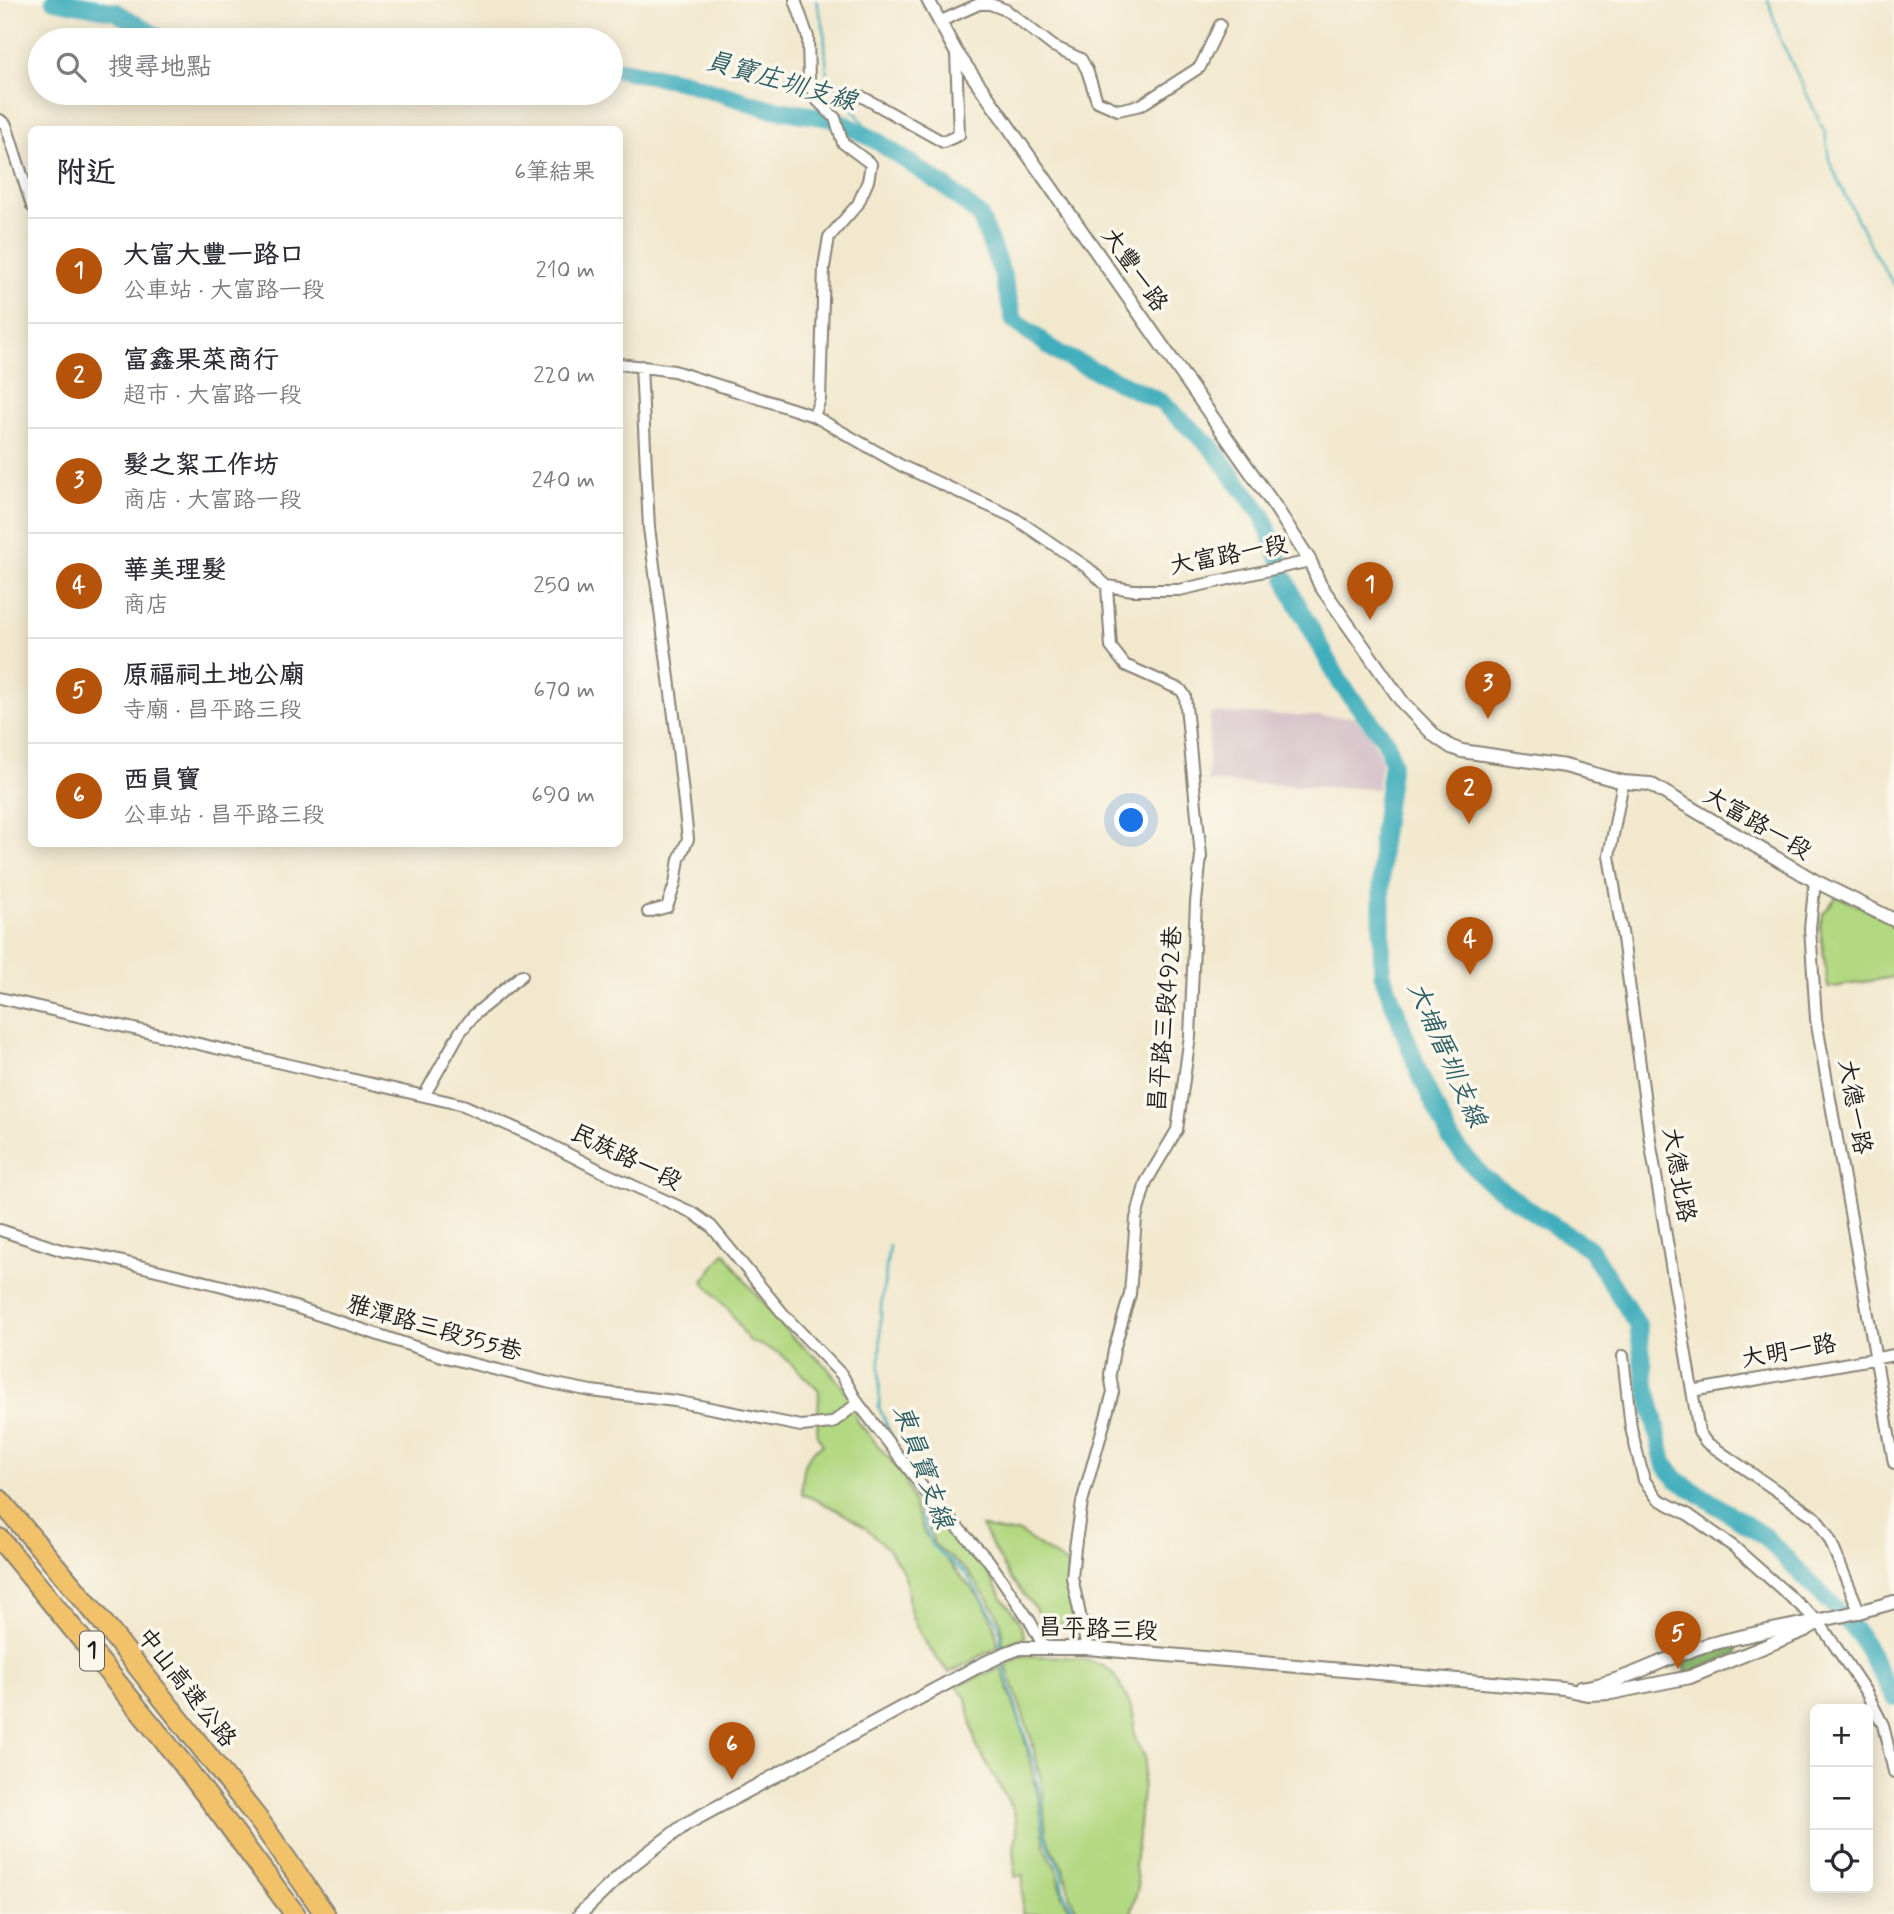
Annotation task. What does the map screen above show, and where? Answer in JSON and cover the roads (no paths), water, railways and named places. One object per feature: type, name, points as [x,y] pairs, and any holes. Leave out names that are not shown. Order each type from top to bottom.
[{"type":"highway","name":"中山高速公路","points":[[0,1500],[102,1620],[253,1813],[325,1914]]},
{"type":"highway","name":"中山高速公路","points":[[0,1539],[183,1764],[295,1914]]},
{"type":"street","points":[[795,0],[808,37],[809,82],[816,99],[835,118],[843,143],[871,164],[858,204],[829,237],[824,267],[820,399],[814,416]]},
{"type":"street","name":"大豐一路","points":[[928,0],[956,52],[1276,508],[1310,561]]},
{"type":"street","points":[[939,22],[979,4],[990,4],[1006,10],[1053,46],[1081,59],[1097,101],[1118,110],[1141,105],[1200,67],[1220,25]]},
{"type":"street","points":[[859,95],[943,142],[958,135],[956,52]]},
{"type":"street","points":[[0,120],[6,125],[28,194]]},
{"type":"street","points":[[623,364],[674,371],[814,416],[902,466],[1013,517],[1088,568],[1107,586]]},
{"type":"street","points":[[641,366],[649,528],[688,839],[667,907],[649,912]]},
{"type":"street","name":"大富路一段","points":[[1107,586],[1132,590],[1180,590],[1310,561],[1320,585],[1403,703],[1434,736],[1462,751],[1565,766],[1623,782],[1650,784],[1815,881],[1894,920]]},
{"type":"street","name":"昌平路三段492巷","points":[[1087,1648],[1072,1577],[1074,1548],[1082,1502],[1113,1392],[1110,1374],[1130,1294],[1136,1218],[1146,1182],[1177,1130],[1190,1036],[1196,902],[1201,856],[1185,696],[1181,690],[1125,665],[1111,647],[1107,586]]},
{"type":"street","name":"大德北路","points":[[1623,782],[1609,856],[1623,938],[1650,1140],[1699,1432],[1706,1442],[1816,1518],[1830,1539],[1860,1613]]},
{"type":"street","name":"大德一路","points":[[1815,881],[1810,928],[1816,1019],[1894,1463]]},
{"type":"street","points":[[424,1096],[460,1032],[474,1014],[522,975]]},
{"type":"street","name":"民族路一段","points":[[0,998],[463,1105],[693,1213],[712,1226],[785,1316],[842,1375],[859,1404],[941,1510],[989,1561],[1030,1621],[1044,1647]]},
{"type":"street","name":"雅潭路三段355巷","points":[[0,1230],[64,1251],[98,1256],[223,1286],[445,1357],[558,1385],[676,1401],[801,1426],[832,1423],[859,1404]]},
{"type":"street","name":"大明一路","points":[[1692,1391],[1894,1355]]},
{"type":"street","points":[[1623,1356],[1631,1428],[1644,1480],[1658,1499],[1689,1515],[1734,1547],[1819,1622],[1866,1692],[1883,1725],[1894,1772]]},
{"type":"street","name":"昌平路三段","points":[[1563,1689],[1620,1679],[1656,1662],[1706,1645],[1804,1622],[1819,1622],[1860,1613],[1894,1602]]},
{"type":"street","name":"昌平路三段","points":[[580,1914],[628,1868],[686,1825],[764,1780],[999,1656],[1020,1648],[1087,1648],[1563,1689],[1587,1694],[1611,1693],[1690,1677],[1819,1622]]},
{"type":"waterway","name":"員寶庄圳支線","points":[[54,0],[116,12],[143,28]]},
{"type":"waterway","points":[[816,0],[824,28],[827,75],[877,141]]},
{"type":"waterway","points":[[1768,0],[1781,41],[1825,132],[1829,159],[1841,187],[1894,285]]},
{"type":"waterway","name":"員寶庄圳支線","points":[[623,70],[682,81],[767,108],[835,119],[877,141],[947,188],[980,216],[1003,276],[1014,321],[1060,354],[1161,402],[1211,447],[1263,516],[1278,557]]},
{"type":"waterway","name":"大埔厝圳支線","points":[[1286,579],[1341,684],[1386,741],[1392,762],[1381,843],[1382,973],[1420,1075],[1451,1140],[1483,1177],[1590,1249],[1638,1325],[1645,1378],[1664,1463],[1676,1479],[1764,1536],[1832,1605],[1859,1635],[1894,1697]]},
{"type":"waterway","name":"東員寶支線","points":[[889,1246],[881,1308],[879,1407],[893,1440]]},
{"type":"waterway","name":"東員寶支線","points":[[908,1475],[931,1545],[966,1574],[998,1623],[1001,1635],[1000,1651]]},
{"type":"waterway","name":"東員寶支線","points":[[1002,1661],[1035,1768],[1043,1827],[1049,1848],[1062,1872],[1063,1892],[1076,1914]]},
{"type":"place","name":"大富大豐一路口","points":[[1370,620]]},
{"type":"place","name":"髮之絮工作坊","points":[[1488,719]]},
{"type":"place","name":"富鑫果菜商行","points":[[1469,824]]},
{"type":"place","name":"華美理髮","points":[[1470,975]]},
{"type":"place","name":"原福祠土地公廟","points":[[1678,1669]]},
{"type":"place","name":"西員寶","points":[[732,1780]]}]
